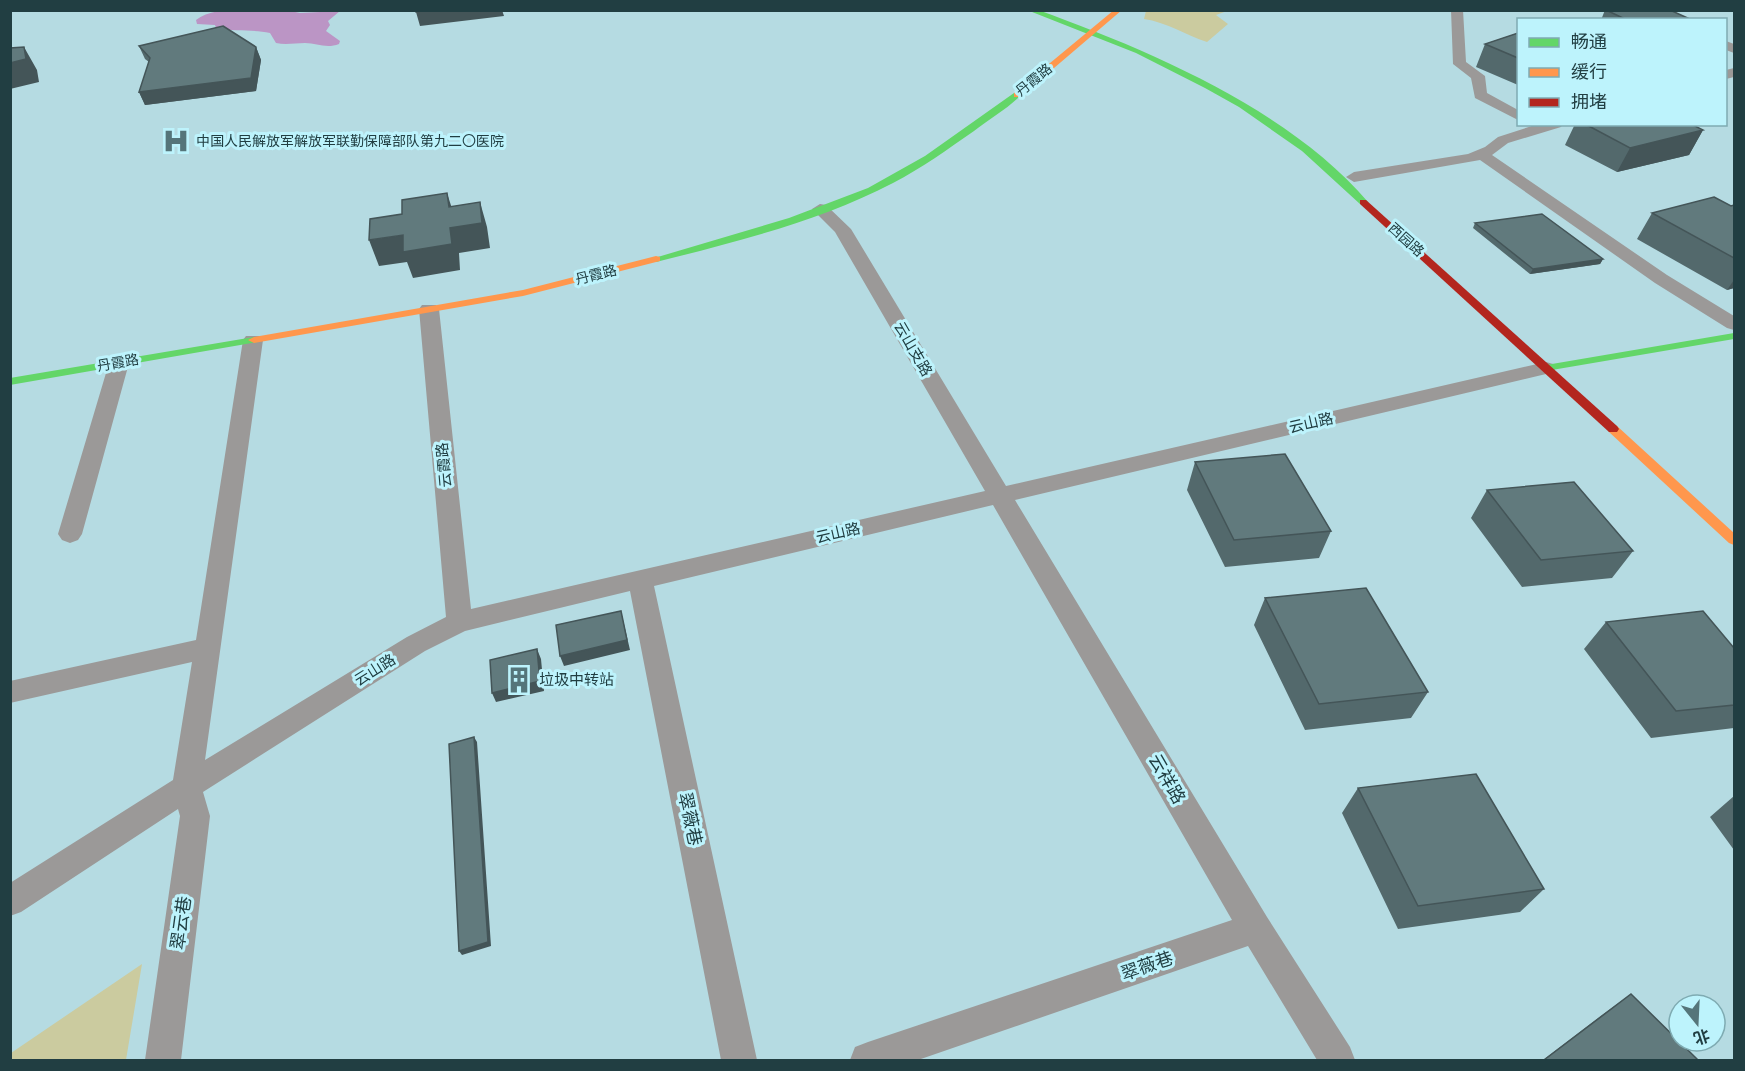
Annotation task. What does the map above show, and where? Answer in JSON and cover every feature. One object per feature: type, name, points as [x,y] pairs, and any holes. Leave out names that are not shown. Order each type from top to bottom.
[{"type":"main road","name":"西园路","points":[[1030,10],[1096,29],[1209,86],[1272,125],[1306,150],[1552,361],[1734,540]]},
{"type":"main road","name":"西园路","points":[[1049,10],[1220,83],[1285,123],[1320,148],[1354,177],[1512,319]]},
{"type":"main road","name":"丹霞路","points":[[10,382],[523,293],[620,270],[820,209],[873,189],[920,163],[1019,93],[1119,10]]},
{"type":"main road","name":"云山路","points":[[1552,361],[1734,336]]},
{"type":"main road","name":"西园路","points":[[1552,361],[1581,380]]},
{"type":"street","points":[[1457,10],[1460,64],[1478,76],[1480,95],[1517,116]]},
{"type":"street","points":[[1354,177],[1422,167],[1481,153],[1503,140],[1545,126]]},
{"type":"street","points":[[1481,153],[1661,279],[1734,324]]},
{"type":"street","name":"云山支路","points":[[820,209],[842,229],[999,496]]},
{"type":"street","name":"云霞路","points":[[429,309],[459,622]]},
{"type":"street","points":[[187,787],[253,340]]},
{"type":"street","name":"云山路","points":[[10,901],[416,644],[459,622],[999,496],[1552,361]]},
{"type":"street","points":[[70,534],[119,363]]},
{"type":"street","name":"云祥路","points":[[999,496],[1255,928],[1337,1060]]},
{"type":"street","name":"翠薇巷","points":[[640,579],[739,1060]]},
{"type":"street","points":[[10,692],[208,648]]},
{"type":"street","name":"翠云巷","points":[[163,1060],[195,816],[187,787]]},
{"type":"street","name":"翠薇巷","points":[[868,1060],[1255,928]]},
{"type":"green space","points":[[1146,11],[1227,11],[1216,15],[1228,24],[1207,42],[1144,19]]},
{"type":"green space","points":[[142,964],[126,1060],[11,1060],[11,1053]]},
{"type":"shaded area","points":[[227,10],[286,10],[300,13],[340,11],[328,21],[330,25],[326,31],[340,41],[339,44],[330,46],[276,43],[270,33],[216,28],[215,25],[197,24],[196,20],[205,15]]},
{"type":"building","points":[[1606,10],[1670,10],[1688,18],[1623,18]]},
{"type":"building","points":[[223,26],[256,47],[251,78],[139,92],[150,58],[139,46]]},
{"type":"building","points":[[1517,33],[1517,58],[1485,44]]},
{"type":"building","points":[[24,47],[26,59],[10,63],[10,48]]},
{"type":"building","points":[[1589,126],[1695,126],[1703,130],[1630,148]]},
{"type":"building","points":[[447,193],[449,207],[480,202],[482,223],[450,228],[452,244],[403,252],[403,235],[369,240],[370,219],[402,214],[402,200]]},
{"type":"building","points":[[1714,197],[1731,206],[1734,205],[1734,258],[1652,213]]},
{"type":"building","points":[[1542,214],[1603,259],[1533,269],[1475,223]]},
{"type":"building","points":[[1285,454],[1331,531],[1234,540],[1195,462]]},
{"type":"building","points":[[1574,482],[1633,551],[1541,560],[1487,490]]},
{"type":"building","points":[[1366,588],[1428,692],[1319,704],[1265,598]]},
{"type":"building","points":[[621,611],[627,640],[560,656],[556,625]]},
{"type":"building","points":[[1703,611],[1734,648],[1734,705],[1676,711],[1606,622]]},
{"type":"building","name":"垃圾中转站","points":[[537,649],[540,681],[492,693],[490,660]]},
{"type":"building","points":[[474,737],[488,942],[459,951],[449,744]]},
{"type":"building","points":[[1476,774],[1544,889],[1418,906],[1358,788]]},
{"type":"building","points":[[1631,994],[1667,1029],[1667,1053],[1691,1053],[1698,1060],[1544,1060]]},
{"type":"traffic: fast","points":[[1030,10],[1102,37],[1174,68],[1242,105],[1305,149],[1363,202]]},
{"type":"traffic: fast","points":[[656,259],[792,220],[871,190],[910,170],[1017,95]]},
{"type":"traffic: fast","points":[[1546,368],[1734,336]]},
{"type":"traffic: fast","points":[[10,382],[254,340]]},
{"type":"traffic: slow","points":[[1017,95],[1119,10]]},
{"type":"traffic: slow","points":[[254,340],[523,293],[656,259]]},
{"type":"traffic: slow","points":[[1613,429],[1734,540]]},
{"type":"traffic: jam","points":[[1363,202],[1613,429]]},
{"type":"place","name":"中国人民解放军解放军联勤保障部队第九二〇医院","points":[[176,141]]},
{"type":"place","name":"垃圾中转站","points":[[519,680]]}]
